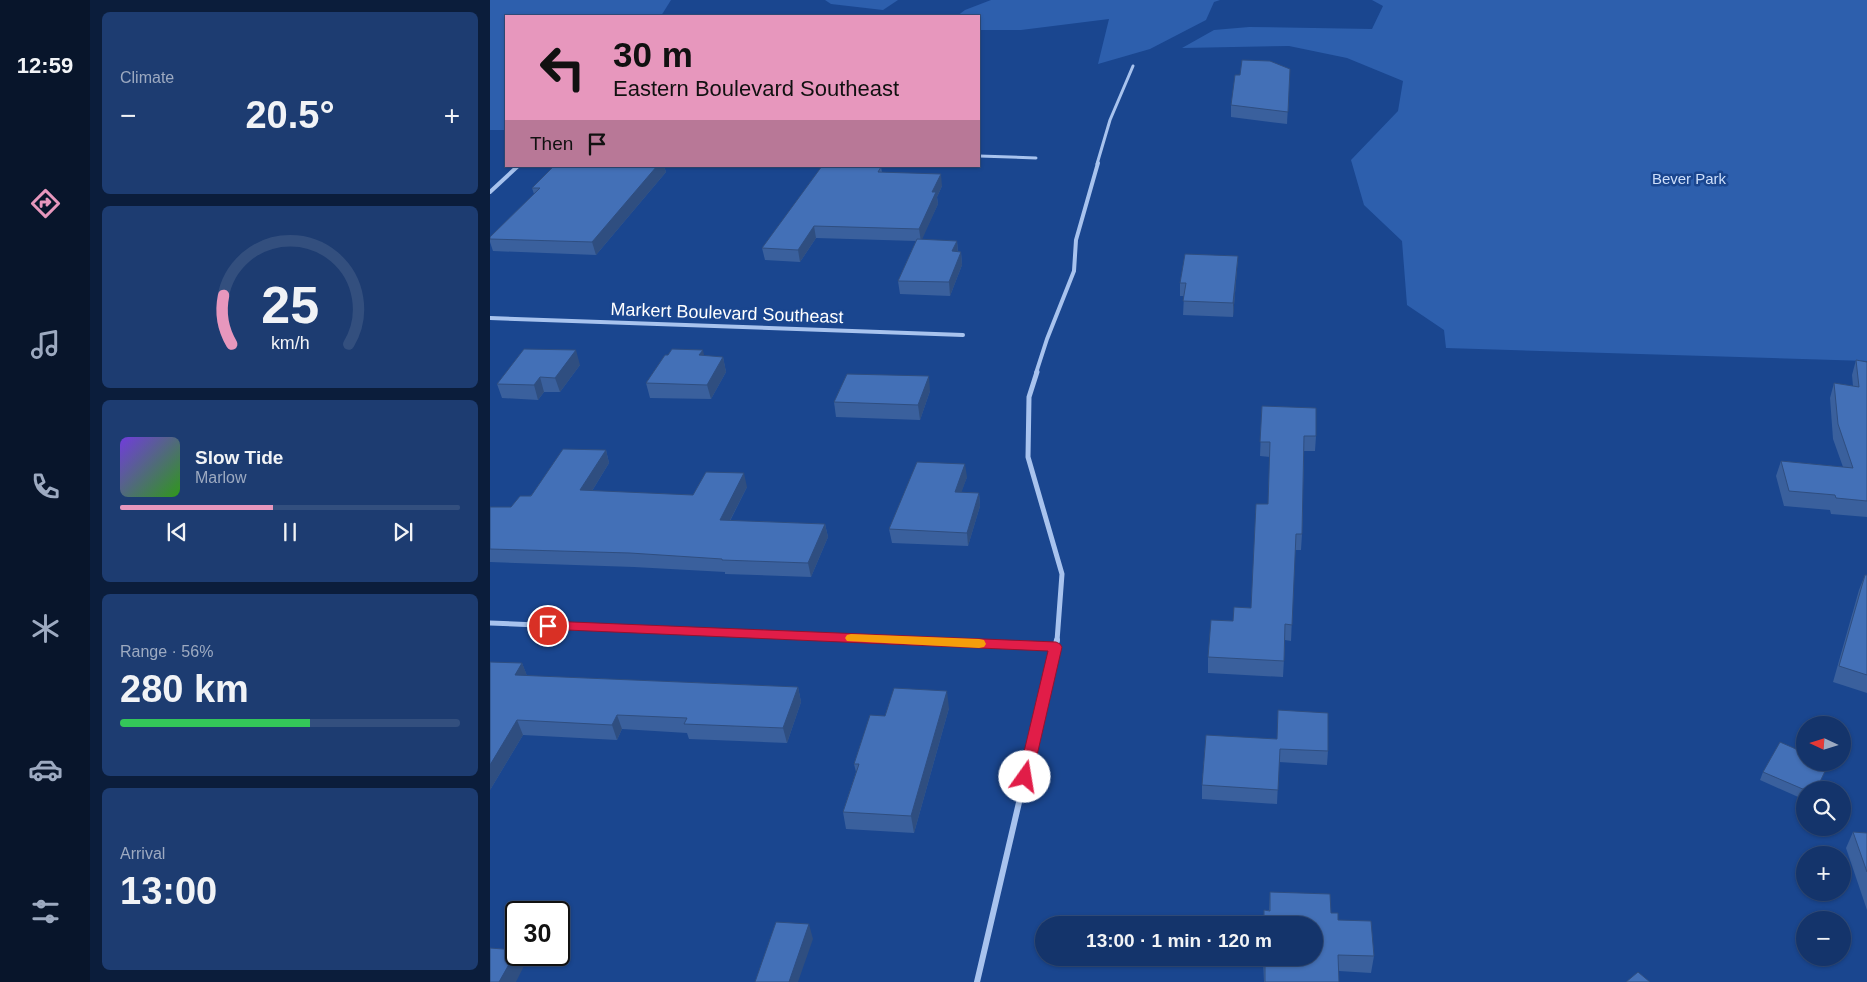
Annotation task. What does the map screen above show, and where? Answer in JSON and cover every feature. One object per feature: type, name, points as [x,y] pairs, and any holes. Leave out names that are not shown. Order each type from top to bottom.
[{"type":"street","points":[[977,982],[1056,647],[1062,574],[1028,458],[1029,397],[1047,339],[1074,270],[1076,240],[1110,120],[1133,66]]},
{"type":"street","points":[[980,156],[1036,158]]},
{"type":"street","points":[[490,192],[517,167]]},
{"type":"street","name":"Markert Boulevard Southeast","points":[[490,318],[963,335]]},
{"type":"street","points":[[490,623],[1056,647]]},
{"type":"green space","points":[[490,0],[671,0],[662,15],[505,15],[505,130],[490,130]]},
{"type":"green space","points":[[825,0],[898,0],[883,10],[831,4]]},
{"type":"green space","points":[[991,0],[1220,0],[1214,2],[1206,20],[1150,49],[1098,64],[1109,19],[1021,30],[980,30],[980,15],[958,15],[965,10]]},
{"type":"green space","name":"Bever Park","points":[[1372,0],[1867,0],[1867,361],[1446,348],[1444,330],[1407,305],[1402,241],[1364,205],[1351,160],[1398,111],[1403,81],[1347,58],[1289,46],[1182,48],[1214,30],[1249,27],[1372,29],[1383,6]]},
{"type":"building","points":[[1242,60],[1270,61],[1290,69],[1288,112],[1231,105],[1235,75],[1240,75]]},
{"type":"building","points":[[553,167],[656,167],[592,242],[490,239],[540,188],[532,188]]},
{"type":"building","points":[[821,167],[881,167],[878,172],[941,174],[932,192],[936,192],[919,229],[814,226],[798,250],[762,248]]},
{"type":"building","points":[[917,239],[957,241],[952,251],[961,252],[949,282],[898,281]]},
{"type":"building","points":[[1185,254],[1238,256],[1233,303],[1183,301],[1186,283],[1180,283]]},
{"type":"building","points":[[524,349],[576,350],[555,378],[540,377],[534,385],[497,384]]},
{"type":"building","points":[[672,349],[703,350],[699,355],[723,357],[707,385],[646,383],[665,355],[668,355]]},
{"type":"building","points":[[1856,360],[1867,362],[1867,501],[1836,498],[1835,495],[1789,491],[1781,461],[1853,468],[1838,424],[1834,383],[1859,387]]},
{"type":"building","points":[[847,374],[929,376],[918,405],[834,402]]},
{"type":"building","points":[[1262,406],[1316,408],[1316,436],[1304,436],[1302,534],[1296,534],[1292,625],[1285,624],[1284,661],[1208,657],[1211,620],[1233,621],[1234,607],[1251,608],[1256,504],[1268,504],[1270,442],[1260,442]]},
{"type":"building","points":[[563,449],[606,450],[580,490],[693,495],[706,472],[744,473],[720,520],[825,524],[808,563],[722,560],[630,553],[490,549],[490,507],[511,507],[520,496],[531,496]]},
{"type":"building","points":[[917,462],[965,464],[955,492],[979,493],[967,533],[889,529]]},
{"type":"building","points":[[1865,575],[1867,575],[1867,675],[1839,666]]},
{"type":"building","points":[[490,662],[522,663],[515,675],[798,687],[783,728],[684,724],[687,718],[617,715],[612,725],[517,720],[490,765]]},
{"type":"building","points":[[894,688],[947,691],[911,816],[843,812],[859,764],[854,764],[870,715],[885,716]]},
{"type":"building","points":[[1278,710],[1328,713],[1328,751],[1280,749],[1278,790],[1202,785],[1206,735],[1277,739]]},
{"type":"building","points":[[1780,742],[1796,749],[1796,771],[1825,771],[1820,781],[1796,781],[1796,786],[1763,772]]},
{"type":"building","points":[[1853,832],[1867,833],[1867,872]]},
{"type":"building","points":[[1270,892],[1330,894],[1331,913],[1338,913],[1338,920],[1371,921],[1374,956],[1338,955],[1339,982],[1265,982],[1265,966],[1323,966],[1323,916],[1264,916],[1264,910],[1270,911]]},
{"type":"building","points":[[776,922],[809,924],[789,982],[755,982]]},
{"type":"building","points":[[490,948],[505,949],[505,966],[508,966],[499,982],[490,982]]},
{"type":"building","points":[[1638,972],[1650,982],[1626,982]]},
{"type":"slow traffic","points":[[851,638],[979,644]]},
{"type":"route","points":[[548,626],[1056,647],[1025,777]]}]
